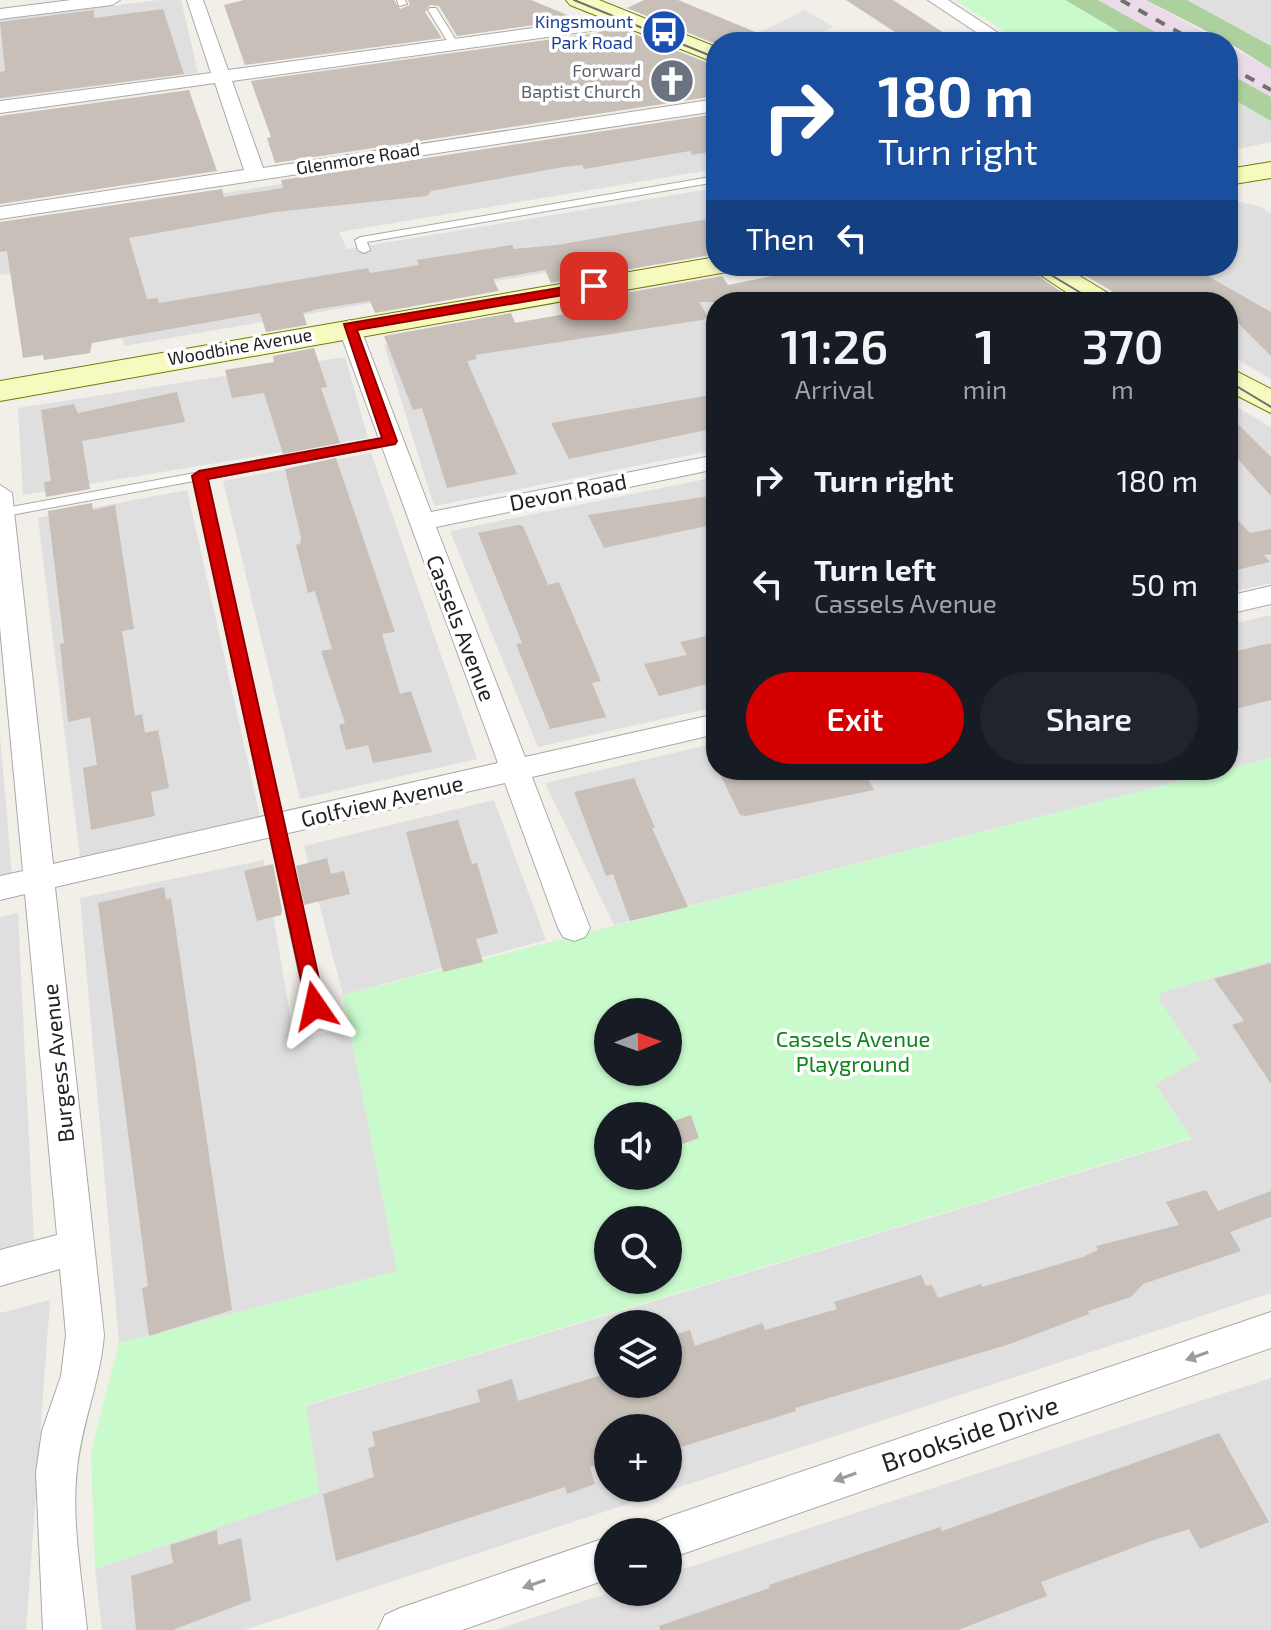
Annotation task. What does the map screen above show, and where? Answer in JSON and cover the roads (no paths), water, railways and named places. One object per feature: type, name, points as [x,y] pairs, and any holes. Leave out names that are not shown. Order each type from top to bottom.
[{"type":"main road","points":[[600,5],[706,52]]},
{"type":"main road","points":[[1238,175],[1271,170]]},
{"type":"main road","name":"Woodbine Avenue","points":[[0,391],[349,327],[706,268]]},
{"type":"main road","points":[[1059,276],[1085,292]]},
{"type":"main road","points":[[1238,383],[1271,403]]},
{"type":"street","points":[[0,14],[112,0]]},
{"type":"street","points":[[195,0],[255,174]]},
{"type":"street","points":[[936,0],[987,32]]},
{"type":"street","points":[[0,107],[597,25],[600,5]]},
{"type":"street","name":"Glenmore Road","points":[[0,213],[706,106]]},
{"type":"street","name":"Cassels Avenue","points":[[349,327],[574,928]]},
{"type":"street","name":"Devon Road","points":[[421,522],[706,464]]},
{"type":"street","name":"Burgess Avenue","points":[[0,493],[85,1335],[81,1376],[62,1431],[56,1473],[65,1630]]},
{"type":"street","points":[[1238,603],[1271,595]]},
{"type":"street","name":"Golfview Avenue","points":[[0,888],[706,726]]},
{"type":"street","points":[[0,1268],[78,1247]]},
{"type":"street","name":"Brookside Drive","points":[[682,1533],[1271,1330]]},
{"type":"street","points":[[400,1630],[594,1563]]},
{"type":"lane","points":[[433,10],[454,45]]},
{"type":"lane","points":[[364,250],[361,240],[706,181]]},
{"type":"lane","points":[[0,512],[390,441]]},
{"type":"lane","points":[[199,476],[315,1006]]},
{"type":"tram line","points":[[574,0],[706,54]]},
{"type":"tram line","points":[[1053,276],[1079,292]]},
{"type":"tram line","points":[[1238,387],[1271,407]]},
{"type":"railway","points":[[1121,0],[1178,32]]},
{"type":"railway","points":[[1238,72],[1271,90]]},
{"type":"place","name":"Kingsmount Park Road","points":[[664,32]]},
{"type":"place","name":"Forward Baptist Church","points":[[672,81]]},
{"type":"park label","name":"Cassels Avenue Playground","points":[[853,1052]]}]
